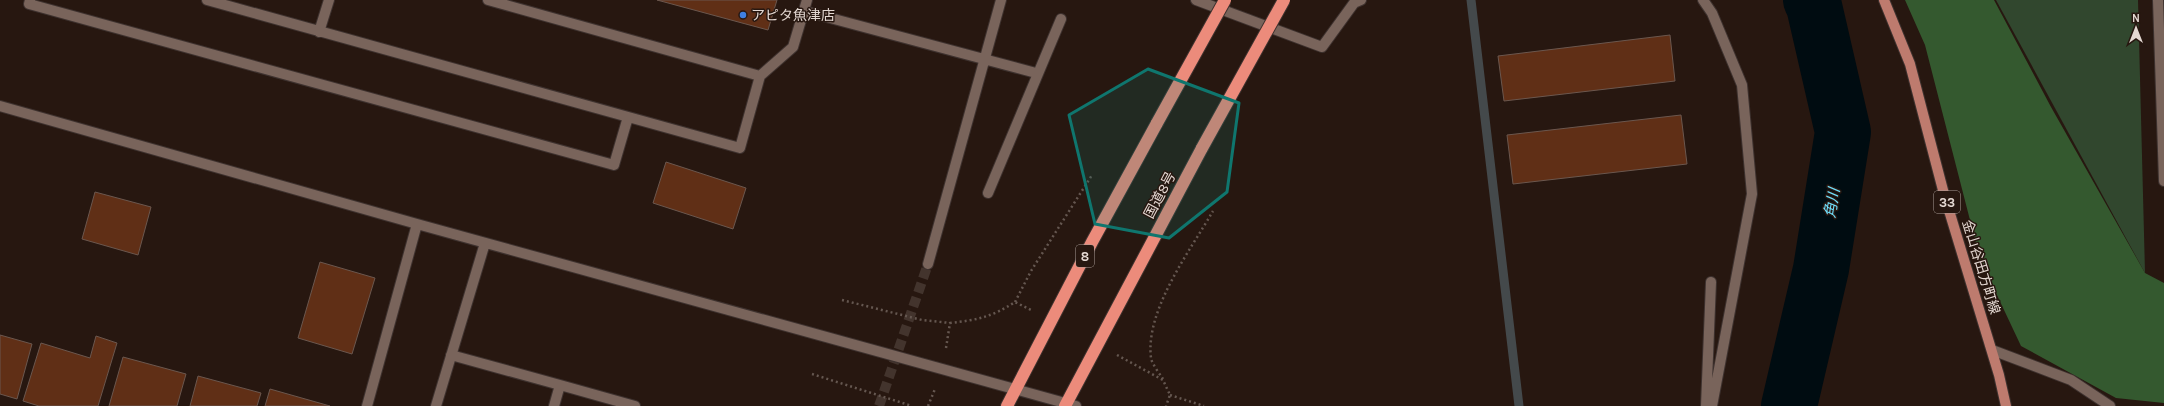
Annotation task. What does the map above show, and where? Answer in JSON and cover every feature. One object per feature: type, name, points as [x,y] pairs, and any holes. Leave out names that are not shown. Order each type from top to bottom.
[{"type":"highway","name":"8","points":[[1007,406],[1092,242],[1225,0]]},
{"type":"highway","name":"国道8号","points":[[1069,405],[1202,148],[1284,0]]},
{"type":"main road","name":"金山谷田方町線","points":[[1884,0],[1910,64],[1944,194],[1992,350],[2006,406]]},
{"type":"street","points":[[30,0],[29,4],[614,165],[628,117]]},
{"type":"street","points":[[207,0],[740,148],[760,76],[793,47],[807,0]]},
{"type":"street","points":[[320,32],[329,0]]},
{"type":"street","points":[[488,0],[760,76]]},
{"type":"street","points":[[928,264],[1001,0]]},
{"type":"street","points":[[1196,0],[1322,47],[1354,3],[1361,0]]},
{"type":"street","points":[[1703,0],[1712,14],[1742,85],[1752,194],[1712,406]]},
{"type":"street","points":[[2158,0],[2164,181]]},
{"type":"street","points":[[804,11],[1036,73]]},
{"type":"street","points":[[988,193],[1036,73],[1061,19]]},
{"type":"street","points":[[0,106],[417,224],[1069,405]]},
{"type":"street","points":[[367,406],[417,224]]},
{"type":"street","points":[[436,406],[485,243]]},
{"type":"street","points":[[1706,406],[1711,282]]},
{"type":"street","points":[[1992,350],[2071,380],[2110,406]]},
{"type":"street","points":[[451,355],[635,406]]},
{"type":"street","points":[[554,406],[560,385]]},
{"type":"path","points":[[1015,302],[1031,271],[1092,175]]},
{"type":"path","points":[[1163,380],[1151,359],[1152,334],[1158,305],[1213,211]]},
{"type":"path","points":[[842,300],[922,320],[950,323]]},
{"type":"path","points":[[812,374],[912,406]]},
{"type":"path","points":[[1170,395],[1204,406]]},
{"type":"highlighted area","points":[[1148,69],[1239,103],[1227,192],[1169,238],[1095,224],[1069,115]]},
{"type":"green space","points":[[1905,0],[1994,0],[2051,107],[2145,273],[2164,283],[2164,403],[2116,398],[2021,346],[1980,259],[1925,45]]},
{"type":"green space","points":[[1996,0],[2138,0],[2145,273]]},
{"type":"building","name":"アピタ魚津店","points":[[657,0],[777,0],[768,30]]},
{"type":"building","points":[[1670,35],[1675,81],[1504,101],[1498,56]]},
{"type":"building","points":[[1681,115],[1687,164],[1513,184],[1507,135]]},
{"type":"building","points":[[666,162],[746,188],[733,229],[653,203]]},
{"type":"building","points":[[95,192],[151,207],[138,255],[82,239]]},
{"type":"building","points":[[320,262],[375,278],[352,354],[298,338]]},
{"type":"building","points":[[0,335],[32,344],[17,399],[0,394]]},
{"type":"building","points":[[96,336],[117,343],[98,406],[39,406],[23,401],[41,343],[90,358]]},
{"type":"building","points":[[123,357],[186,374],[177,406],[109,406]]},
{"type":"building","points":[[198,376],[261,393],[257,406],[190,406]]},
{"type":"building","points":[[270,389],[330,406],[265,406]]},
{"type":"waterway","points":[[1471,0],[1519,406]]},
{"type":"waterway","name":"角川","points":[[1789,406],[1821,269],[1843,132],[1814,6],[1811,0]]},
{"type":"tunnel","points":[[879,406],[928,264]]},
{"type":"place","name":"アピタ魚津店","points":[[743,15]]}]
